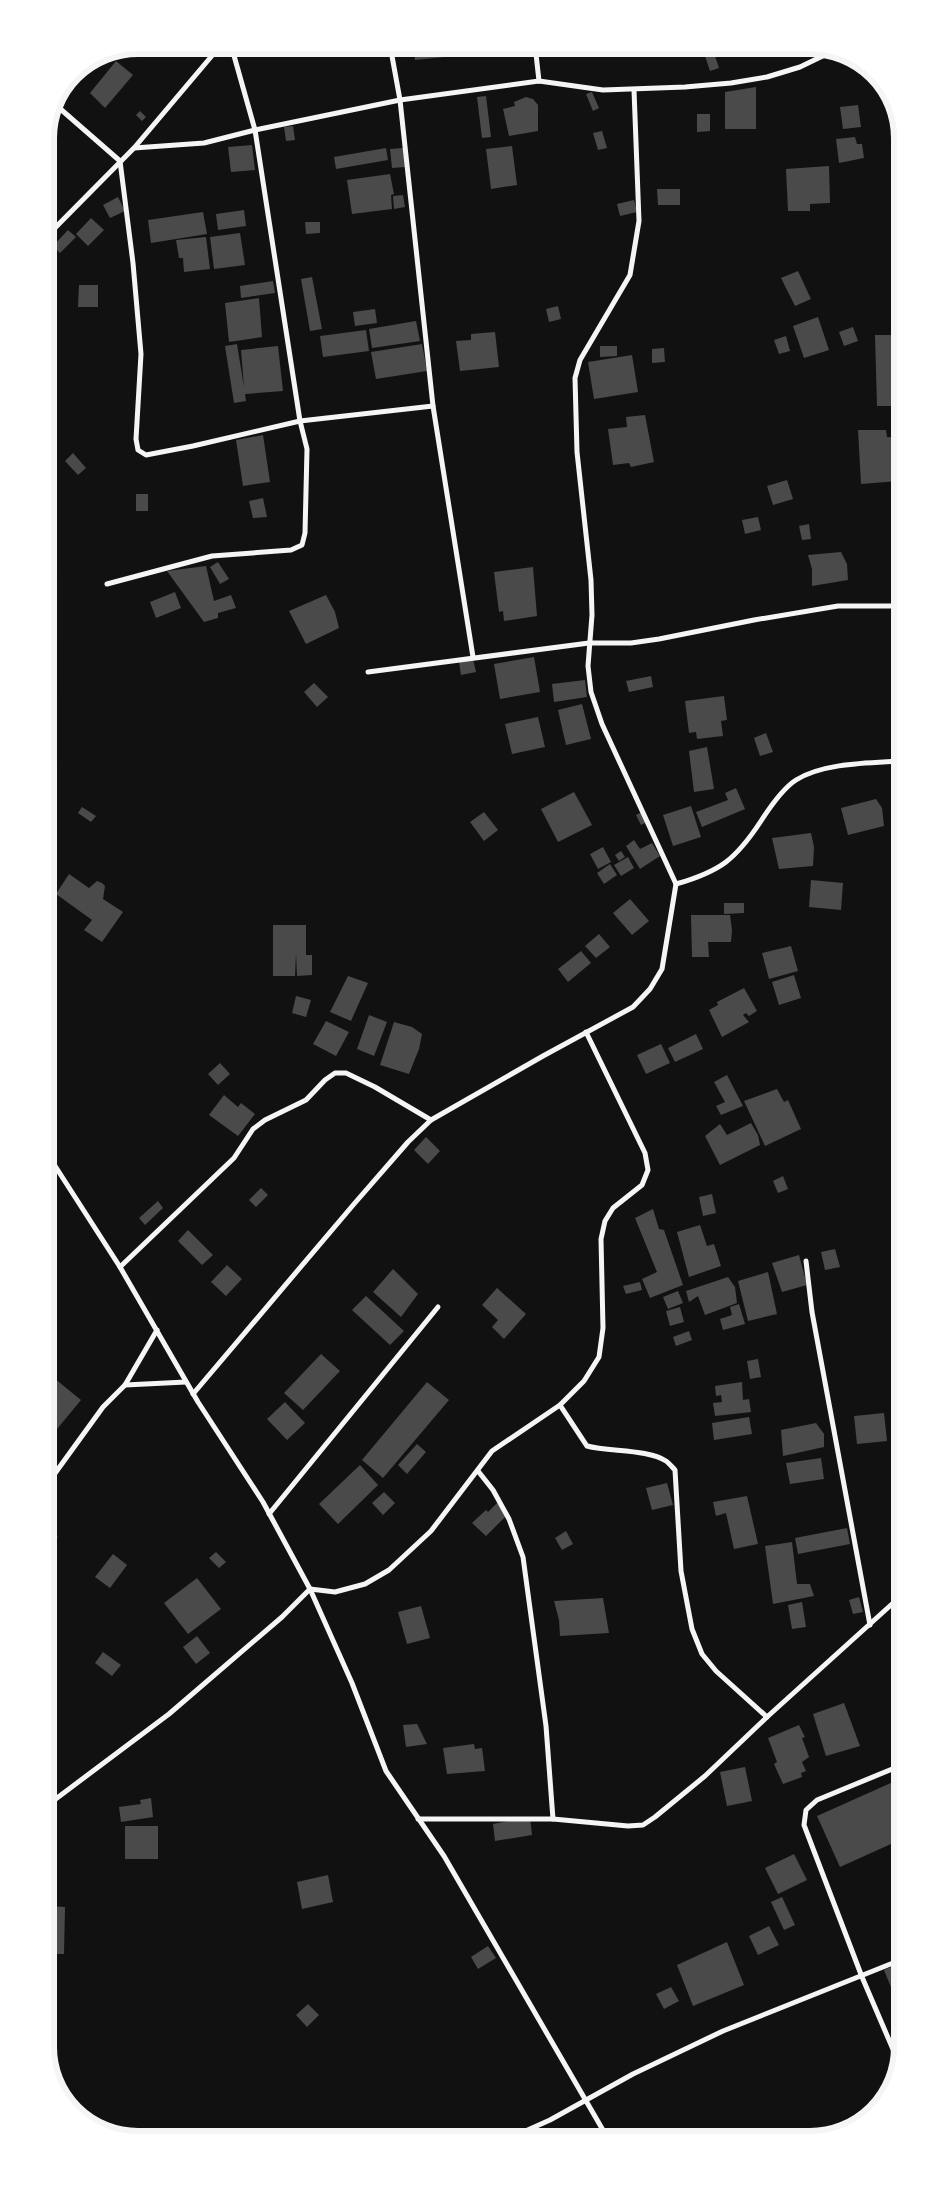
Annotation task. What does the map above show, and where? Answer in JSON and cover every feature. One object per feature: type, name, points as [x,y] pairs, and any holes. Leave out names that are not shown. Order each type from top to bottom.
[{"type":"street","points":[[54,230],[134,148],[213,54]]},
{"type":"street","points":[[107,584],[212,556],[291,550],[302,544],[305,533],[307,449],[300,421],[255,130],[234,54]]},
{"type":"street","points":[[392,54],[400,100],[433,406],[473,657]]},
{"type":"street","points":[[536,54],[539,81]]},
{"type":"street","points":[[134,148],[204,143],[255,130],[400,100],[539,81],[603,90],[634,90],[731,83],[767,77],[800,67],[825,55]]},
{"type":"street","points":[[193,1394],[354,1204],[408,1142],[431,1120],[633,1007],[654,982],[662,968],[676,884],[602,724],[591,692],[588,666],[592,615],[591,580],[577,452],[575,378],[580,360],[630,275],[639,220],[634,90]]},
{"type":"street","points":[[60,108],[120,161],[133,263],[140,354],[136,439],[138,450],[146,455],[300,421],[433,406]]},
{"type":"street","points":[[368,672],[589,643],[632,643],[838,606],[894,606]]},
{"type":"street","points":[[676,884],[713,871],[732,859],[769,809],[796,780],[815,772],[851,764],[894,761]]},
{"type":"street","points":[[310,1589],[335,1592],[365,1584],[389,1570],[431,1531],[492,1451],[560,1405],[584,1381],[599,1357],[603,1328],[601,1239],[605,1221],[613,1208],[642,1185],[648,1170],[645,1153],[586,1032]]},
{"type":"street","points":[[120,1268],[234,1158],[253,1129],[265,1120],[306,1100],[325,1080],[335,1074],[346,1072],[431,1120]]},
{"type":"street","points":[[54,1164],[120,1268],[193,1394],[269,1514],[310,1589],[352,1683],[386,1771],[444,1856],[587,2099],[604,2131]]},
{"type":"street","points":[[806,1260],[812,1312],[870,1625]]},
{"type":"street","points":[[269,1514],[438,1307]]},
{"type":"street","points":[[54,1475],[103,1407],[125,1385],[156,1330]]},
{"type":"street","points":[[125,1385],[186,1382]]},
{"type":"street","points":[[560,1405],[587,1446],[603,1450],[622,1450],[654,1456],[666,1461],[674,1470],[681,1571],[692,1629],[702,1654],[711,1665],[767,1717]]},
{"type":"street","points":[[478,1471],[493,1490],[509,1519],[523,1557],[546,1726],[553,1819]]},
{"type":"street","points":[[54,1800],[169,1714],[282,1617],[310,1589]]},
{"type":"street","points":[[418,1819],[553,1819],[628,1826],[643,1825],[705,1776],[767,1717],[894,1602]]},
{"type":"street","points":[[894,1769],[817,1800],[806,1810],[804,1825],[862,1976],[894,2052]]},
{"type":"street","points":[[525,2131],[550,2120],[633,2074],[723,2031],[800,1998],[894,1963]]},
{"type":"building","points":[[414,54],[464,54],[464,55],[415,60]]},
{"type":"building","points":[[714,54],[719,68],[710,71],[705,56]]},
{"type":"building","points":[[116,61],[133,75],[105,108],[90,93]]},
{"type":"building","points":[[756,87],[756,129],[725,129],[725,92]]},
{"type":"building","points":[[592,92],[599,108],[593,111],[586,94]]},
{"type":"building","points":[[486,96],[491,137],[482,138],[477,97]]},
{"type":"building","points":[[526,97],[533,99],[538,105],[538,131],[509,136],[503,109],[515,106],[514,102]]},
{"type":"building","points":[[858,105],[861,127],[843,129],[840,107]]},
{"type":"building","points":[[140,111],[146,117],[142,121],[136,115]]},
{"type":"building","points":[[697,114],[710,114],[710,131],[697,132]]},
{"type":"building","points":[[293,126],[295,140],[286,141],[284,127]]},
{"type":"building","points":[[602,131],[607,148],[598,150],[593,133]]},
{"type":"building","points":[[855,137],[857,144],[862,144],[864,158],[839,163],[836,139]]},
{"type":"building","points":[[252,145],[255,170],[231,172],[228,147]]},
{"type":"building","points":[[512,146],[517,185],[491,189],[486,149]]},
{"type":"building","points":[[386,148],[388,160],[336,169],[334,157]]},
{"type":"building","points":[[403,148],[405,167],[392,168],[390,149]]},
{"type":"building","points":[[829,166],[830,203],[810,204],[810,211],[788,211],[786,169]]},
{"type":"building","points":[[390,174],[394,194],[391,195],[392,209],[352,214],[347,180]]},
{"type":"building","points":[[657,189],[680,189],[680,205],[658,205]]},
{"type":"building","points":[[403,195],[405,207],[394,209],[393,196]]},
{"type":"building","points":[[118,197],[125,211],[110,218],[103,205]]},
{"type":"building","points":[[634,200],[637,212],[620,216],[617,204]]},
{"type":"building","points":[[244,210],[246,226],[218,230],[216,214]]},
{"type":"building","points":[[203,212],[207,234],[151,243],[148,220]]},
{"type":"building","points":[[91,218],[104,230],[88,246],[76,234]]},
{"type":"building","points":[[305,222],[320,222],[320,233],[306,234]]},
{"type":"building","points":[[68,230],[76,237],[60,253],[54,245]]},
{"type":"building","points":[[240,233],[245,265],[214,269],[210,237]]},
{"type":"building","points":[[206,237],[210,269],[184,272],[183,258],[179,258],[176,240]]},
{"type":"building","points":[[798,271],[811,299],[795,306],[781,278]]},
{"type":"building","points":[[312,277],[322,329],[310,331],[301,279]]},
{"type":"building","points":[[273,281],[275,293],[241,298],[240,286]]},
{"type":"building","points":[[79,285],[98,285],[98,307],[78,307]]},
{"type":"building","points":[[259,298],[262,337],[229,342],[225,303]]},
{"type":"building","points":[[558,306],[561,319],[549,322],[546,309]]},
{"type":"building","points":[[375,309],[377,323],[355,326],[353,312]]},
{"type":"building","points":[[818,317],[829,350],[804,358],[793,326]]},
{"type":"building","points":[[416,321],[420,341],[372,348],[369,329]]},
{"type":"building","points":[[853,327],[858,341],[844,346],[839,332]]},
{"type":"building","points":[[366,330],[369,351],[323,357],[320,336]]},
{"type":"building","points":[[495,332],[499,367],[460,371],[456,341],[471,340],[471,334]]},
{"type":"building","points":[[875,335],[894,335],[894,406],[877,406]]},
{"type":"building","points":[[786,336],[790,351],[779,354],[774,340]]},
{"type":"building","points":[[237,344],[244,387],[241,350],[278,346],[283,391],[245,394],[246,401],[234,403],[225,346]]},
{"type":"building","points":[[422,344],[427,371],[376,379],[371,352]]},
{"type":"building","points":[[600,346],[617,346],[617,356],[600,357]]},
{"type":"building","points":[[664,348],[665,362],[652,363],[652,349]]},
{"type":"building","points":[[632,355],[638,392],[594,399],[588,362]]},
{"type":"building","points":[[645,415],[654,462],[631,467],[629,463],[613,465],[608,429],[627,427],[626,417]]},
{"type":"building","points":[[858,430],[886,430],[887,437],[894,438],[894,481],[861,484]]},
{"type":"building","points":[[263,435],[270,482],[243,486],[236,440]]},
{"type":"building","points":[[73,453],[86,468],[78,475],[65,461]]},
{"type":"building","points":[[787,480],[793,499],[773,505],[767,486]]},
{"type":"building","points":[[136,494],[148,494],[148,511],[136,511]]},
{"type":"building","points":[[263,498],[267,517],[253,518],[249,501]]},
{"type":"building","points":[[758,517],[761,530],[745,534],[742,520]]},
{"type":"building","points":[[809,524],[811,539],[802,540],[799,526]]},
{"type":"building","points":[[841,552],[847,564],[848,580],[812,586],[812,569],[808,555]]},
{"type":"building","points":[[218,562],[229,579],[220,584],[210,567]]},
{"type":"building","points":[[206,566],[214,601],[231,595],[236,608],[218,613],[218,618],[204,622],[167,571]]},
{"type":"building","points":[[533,567],[537,616],[504,621],[503,611],[499,612],[494,572]]},
{"type":"building","points":[[175,592],[181,608],[156,618],[150,602]]},
{"type":"building","points":[[326,595],[335,612],[339,628],[306,644],[289,611]]},
{"type":"building","points":[[534,657],[540,692],[500,699],[494,664]]},
{"type":"building","points":[[473,659],[476,672],[461,675],[459,662]]},
{"type":"building","points":[[651,676],[653,687],[629,692],[626,681]]},
{"type":"building","points":[[585,680],[587,697],[554,702],[552,684]]},
{"type":"building","points":[[314,683],[328,697],[317,707],[304,692]]},
{"type":"building","points":[[724,696],[727,720],[721,721],[723,736],[697,739],[696,732],[689,733],[685,701]]},
{"type":"building","points":[[582,704],[591,739],[566,745],[558,710]]},
{"type":"building","points":[[538,717],[545,747],[512,754],[505,724]]},
{"type":"building","points":[[766,733],[773,752],[760,756],[754,738]]},
{"type":"building","points":[[707,747],[714,789],[694,792],[689,751]]},
{"type":"building","points":[[736,788],[745,809],[702,827],[696,812],[728,800],[725,793]]},
{"type":"building","points":[[574,792],[592,825],[558,842],[541,809]]},
{"type":"building","points":[[876,799],[882,808],[884,826],[848,835],[841,808]]},
{"type":"building","points":[[691,806],[701,837],[673,846],[663,815]]},
{"type":"building","points":[[82,807],[96,816],[91,822],[78,813]]},
{"type":"building","points":[[484,812],[498,830],[484,841],[470,822]]},
{"type":"building","points":[[642,812],[647,822],[641,825],[636,815]]},
{"type":"building","points":[[811,833],[814,847],[813,866],[779,869],[772,838]]},
{"type":"building","points":[[634,840],[640,849],[652,843],[660,856],[640,869],[626,846]]},
{"type":"building","points":[[603,847],[611,862],[598,869],[590,854]]},
{"type":"building","points":[[621,851],[625,857],[619,861],[615,855]]},
{"type":"building","points":[[628,857],[634,868],[621,876],[614,865]]},
{"type":"building","points":[[610,864],[617,875],[604,884],[597,873]]},
{"type":"building","points":[[69,874],[89,888],[97,881],[102,883],[105,886],[103,899],[123,912],[102,942],[84,930],[92,920],[56,894]]},
{"type":"building","points":[[811,880],[843,883],[841,910],[809,907]]},
{"type":"building","points":[[630,899],[649,921],[632,935],[613,913]]},
{"type":"building","points":[[724,903],[744,903],[744,913],[724,914]]},
{"type":"building","points":[[691,915],[730,915],[731,942],[708,942],[709,957],[692,957]]},
{"type":"building","points":[[273,925],[306,925],[306,955],[312,955],[312,975],[297,976],[296,954],[295,976],[273,976]]},
{"type":"building","points":[[599,934],[610,947],[596,958],[585,946]]},
{"type":"building","points":[[791,946],[798,971],[769,979],[762,953]]},
{"type":"building","points":[[581,951],[591,963],[568,982],[558,969]]},
{"type":"building","points":[[794,975],[801,998],[779,1005],[772,982]]},
{"type":"building","points":[[348,976],[368,983],[351,1021],[330,1012]]},
{"type":"building","points":[[744,988],[757,1011],[749,1016],[746,1013],[743,1015],[749,1022],[722,1037],[709,1010],[718,1005],[717,1002]]},
{"type":"building","points":[[296,996],[311,1000],[306,1017],[292,1013]]},
{"type":"building","points":[[369,1015],[387,1022],[374,1056],[357,1049]]},
{"type":"building","points":[[326,1021],[349,1032],[336,1056],[313,1044]]},
{"type":"building","points":[[394,1022],[412,1027],[422,1034],[419,1049],[409,1074],[380,1065]]},
{"type":"building","points":[[696,1034],[703,1049],[675,1062],[668,1048]]},
{"type":"building","points":[[661,1044],[670,1063],[646,1074],[637,1055]]},
{"type":"building","points":[[220,1063],[230,1074],[218,1085],[208,1074]]},
{"type":"building","points":[[727,1075],[743,1106],[721,1115],[716,1106],[725,1102],[714,1082]]},
{"type":"building","points":[[777,1089],[784,1102],[788,1100],[801,1129],[765,1146],[744,1101]]},
{"type":"building","points":[[224,1095],[238,1107],[241,1103],[255,1114],[238,1136],[209,1115]]},
{"type":"building","points":[[751,1123],[758,1135],[760,1145],[720,1165],[705,1136],[720,1124],[727,1135]]},
{"type":"building","points":[[426,1137],[440,1151],[428,1164],[414,1150]]},
{"type":"building","points":[[783,1176],[788,1189],[778,1193],[773,1181]]},
{"type":"building","points":[[261,1188],[268,1195],[256,1207],[249,1200]]},
{"type":"building","points":[[712,1194],[716,1213],[703,1216],[699,1197]]},
{"type":"building","points":[[158,1201],[163,1208],[145,1225],[139,1218]]},
{"type":"building","points":[[653,1209],[659,1229],[664,1230],[683,1285],[650,1298],[642,1279],[657,1272],[635,1218]]},
{"type":"building","points":[[700,1225],[707,1246],[714,1244],[721,1266],[689,1277],[677,1232]]},
{"type":"building","points":[[188,1230],[213,1255],[202,1265],[178,1241]]},
{"type":"building","points":[[835,1249],[840,1267],[825,1270],[821,1252]]},
{"type":"building","points":[[799,1255],[807,1285],[782,1292],[772,1263]]},
{"type":"building","points":[[227,1265],[242,1279],[226,1296],[211,1282]]},
{"type":"building","points":[[393,1269],[418,1294],[401,1317],[373,1292]]},
{"type":"building","points":[[768,1272],[777,1314],[748,1321],[738,1281]]},
{"type":"building","points":[[728,1277],[735,1287],[737,1303],[705,1315],[698,1296],[689,1302],[686,1291]]},
{"type":"building","points":[[640,1282],[642,1290],[626,1294],[623,1286]]},
{"type":"building","points":[[497,1288],[526,1314],[504,1339],[492,1327],[498,1320],[482,1305]]},
{"type":"building","points":[[678,1291],[683,1303],[668,1309],[663,1297]]},
{"type":"building","points":[[366,1296],[404,1331],[390,1345],[352,1310]]},
{"type":"building","points":[[739,1304],[745,1324],[723,1330],[720,1319],[732,1315],[730,1307]]},
{"type":"building","points":[[680,1307],[684,1322],[670,1326],[666,1311]]},
{"type":"building","points":[[689,1331],[692,1340],[676,1346],[673,1337]]},
{"type":"building","points":[[321,1354],[340,1371],[303,1410],[284,1393]]},
{"type":"building","points":[[758,1359],[761,1377],[750,1379],[747,1361]]},
{"type":"building","points":[[54,1378],[81,1400],[57,1429],[54,1427]]},
{"type":"building","points":[[427,1382],[449,1400],[383,1478],[362,1460]]},
{"type":"building","points":[[742,1382],[743,1400],[749,1399],[751,1412],[715,1416],[713,1403],[722,1402],[721,1395],[716,1396],[715,1386]]},
{"type":"building","points":[[285,1402],[305,1423],[287,1440],[267,1419]]},
{"type":"building","points":[[884,1413],[887,1441],[857,1444],[854,1416]]},
{"type":"building","points":[[749,1417],[752,1434],[714,1440],[712,1423]]},
{"type":"building","points":[[816,1423],[824,1434],[824,1447],[783,1456],[781,1430]]},
{"type":"building","points":[[417,1444],[426,1452],[407,1474],[398,1465]]},
{"type":"building","points":[[821,1458],[824,1479],[790,1484],[786,1463]]},
{"type":"building","points":[[360,1465],[378,1485],[338,1524],[319,1504]]},
{"type":"building","points":[[667,1483],[673,1505],[652,1510],[646,1488]]},
{"type":"building","points":[[384,1492],[395,1503],[383,1515],[372,1503]]},
{"type":"building","points":[[747,1496],[758,1544],[734,1549],[726,1513],[716,1516],[713,1502]]},
{"type":"building","points":[[498,1502],[509,1513],[486,1536],[472,1523]]},
{"type":"building","points":[[847,1528],[850,1544],[798,1554],[795,1538]]},
{"type":"building","points":[[566,1531],[573,1544],[562,1550],[555,1538]]},
{"type":"building","points":[[54,1533],[58,1537],[54,1542]]},
{"type":"building","points":[[792,1542],[797,1584],[810,1584],[814,1596],[773,1604],[765,1546]]},
{"type":"building","points":[[216,1552],[226,1562],[219,1568],[209,1558]]},
{"type":"building","points":[[113,1554],[127,1565],[110,1588],[95,1577]]},
{"type":"building","points":[[197,1578],[221,1609],[188,1634],[164,1603]]},
{"type":"building","points":[[859,1597],[863,1612],[853,1614],[849,1600]]},
{"type":"building","points":[[603,1598],[609,1633],[560,1636],[559,1620],[554,1601]]},
{"type":"building","points":[[802,1602],[806,1627],[792,1629],[788,1605]]},
{"type":"building","points":[[421,1606],[430,1638],[407,1644],[398,1612]]},
{"type":"building","points":[[197,1636],[210,1653],[196,1664],[183,1647]]},
{"type":"building","points":[[103,1652],[121,1665],[112,1676],[95,1663]]},
{"type":"building","points":[[844,1703],[860,1746],[826,1756],[813,1714]]},
{"type":"building","points":[[417,1724],[427,1744],[406,1747],[403,1725]]},
{"type":"building","points":[[799,1725],[805,1737],[802,1738],[809,1757],[802,1762],[806,1771],[801,1773],[802,1777],[783,1784],[774,1764],[777,1762],[768,1738]]},
{"type":"building","points":[[474,1744],[475,1749],[482,1748],[485,1771],[447,1774],[443,1748]]},
{"type":"building","points":[[745,1767],[752,1801],[727,1806],[720,1772]]},
{"type":"building","points":[[894,1782],[894,1843],[840,1867],[817,1816]]},
{"type":"building","points":[[151,1798],[153,1817],[121,1822],[119,1807],[141,1804],[140,1800]]},
{"type":"building","points":[[530,1817],[532,1835],[495,1841],[493,1824]]},
{"type":"building","points":[[125,1826],[158,1826],[158,1859],[125,1859]]},
{"type":"building","points":[[794,1854],[807,1880],[778,1894],[765,1868]]},
{"type":"building","points":[[328,1875],[333,1902],[302,1909],[297,1882]]},
{"type":"building","points":[[782,1897],[795,1925],[784,1930],[771,1902]]},
{"type":"building","points":[[54,1906],[65,1907],[64,1954],[54,1954]]},
{"type":"building","points":[[769,1926],[779,1945],[758,1955],[749,1936]]},
{"type":"building","points":[[727,1942],[744,1985],[693,2006],[677,1965]]},
{"type":"building","points":[[488,1946],[496,1958],[478,1969],[471,1957]]},
{"type":"building","points":[[894,1966],[894,1995],[884,1970]]},
{"type":"building","points":[[671,1987],[679,2001],[664,2009],[656,1994]]},
{"type":"building","points":[[308,2004],[319,2015],[307,2027],[296,2015]]}]
